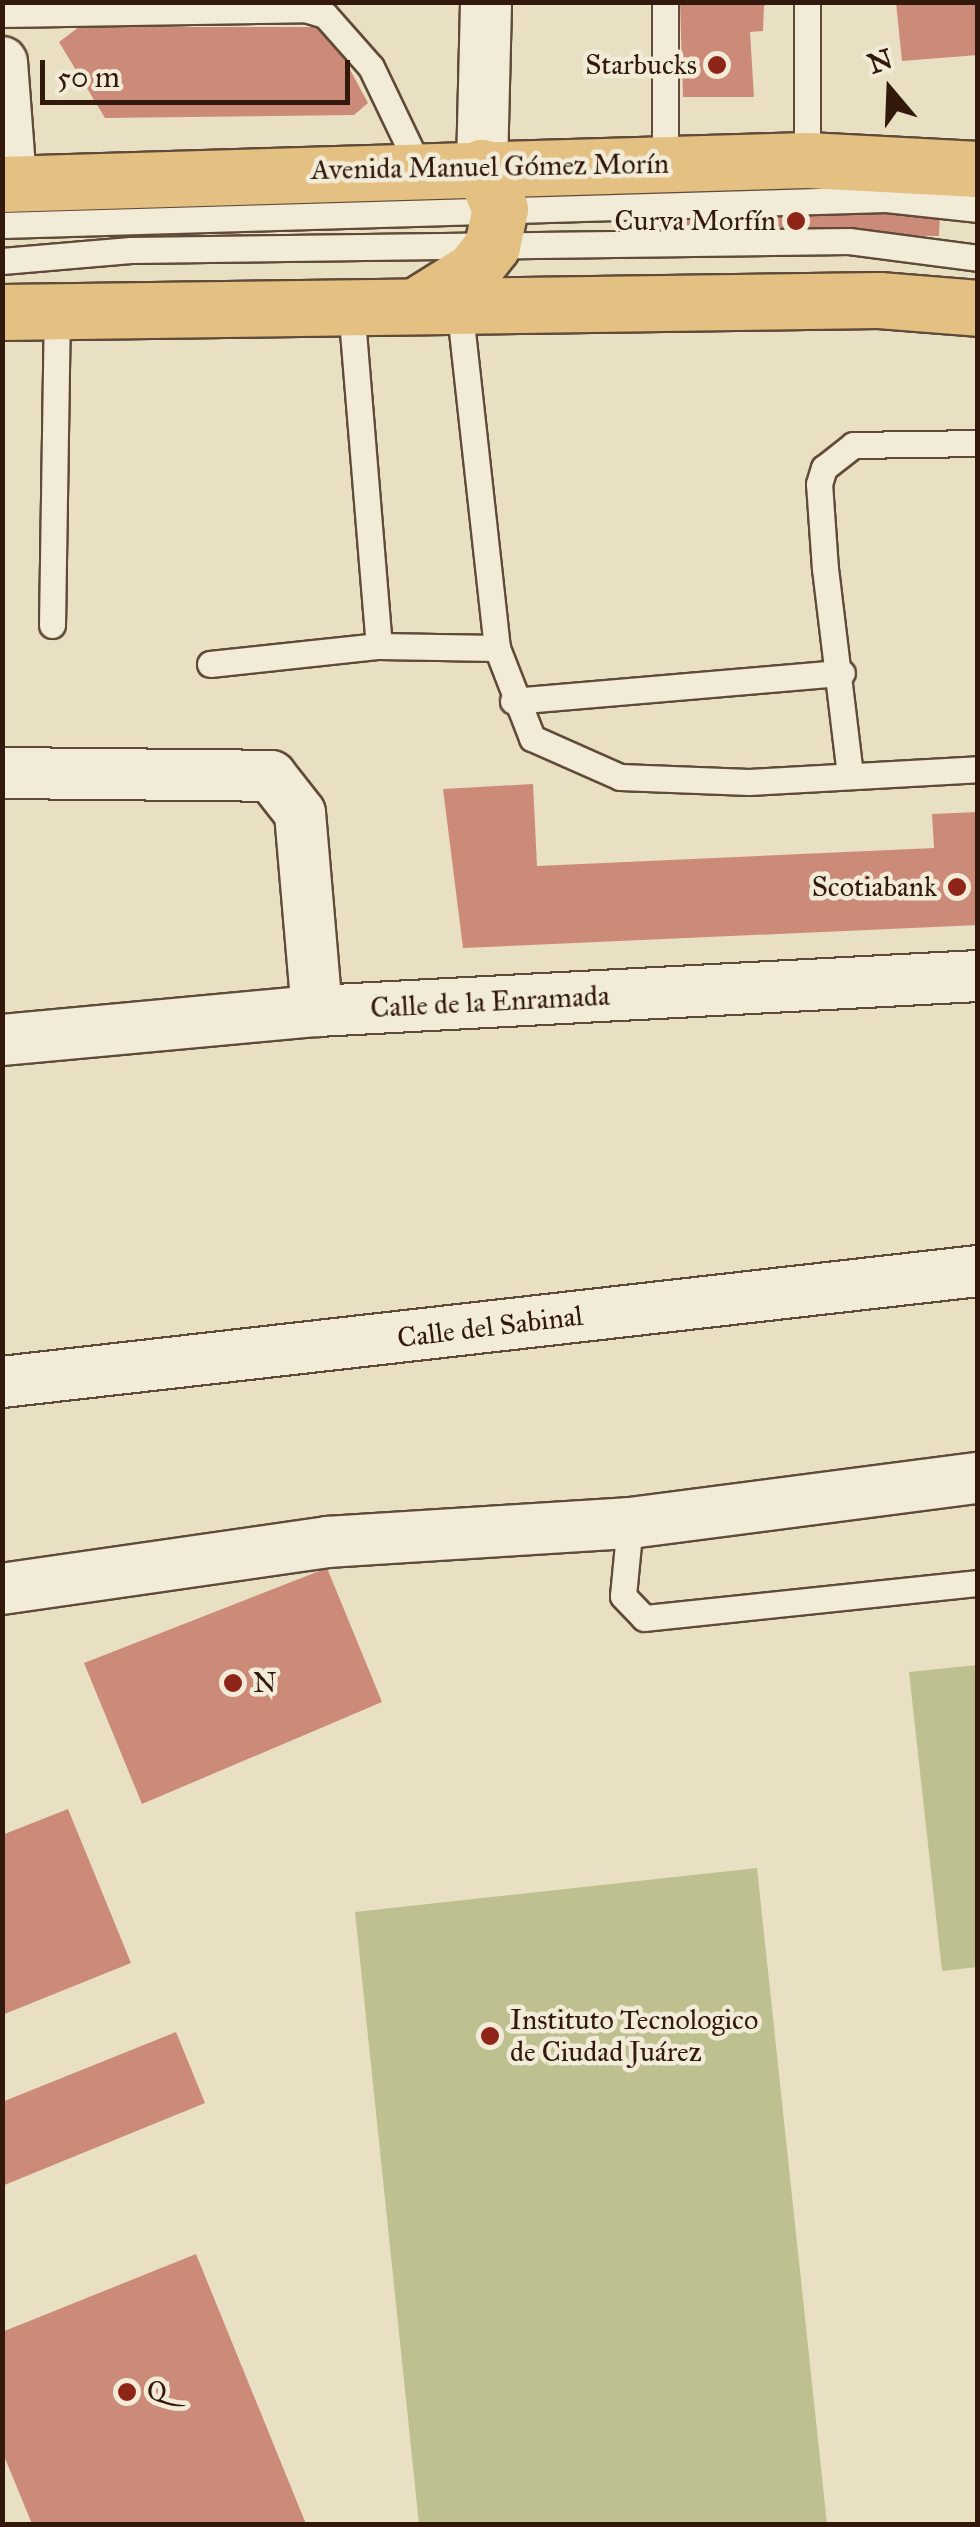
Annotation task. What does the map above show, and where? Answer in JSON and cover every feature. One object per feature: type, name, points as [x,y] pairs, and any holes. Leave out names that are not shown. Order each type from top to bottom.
[{"type":"main road","name":"Avenida Manuel Gómez Morín","points":[[5,197],[419,166],[491,207],[665,163],[808,160],[978,169]]},
{"type":"main road","points":[[438,304],[473,270],[491,207]]},
{"type":"main road","points":[[2,312],[878,300],[978,308]]},
{"type":"street","points":[[486,2],[491,207]]},
{"type":"street","points":[[2,62],[5,197]]},
{"type":"street","points":[[2,773],[271,776],[300,813],[317,1011]]},
{"type":"street","name":"Calle de la Enramada","points":[[2,1040],[317,1011],[978,976]]},
{"type":"street","name":"Calle del Sabinal","points":[[2,1382],[978,1271]]},
{"type":"street","points":[[2,1589],[328,1542],[630,1523],[978,1478]]},
{"type":"lane","points":[[665,163],[666,2]]},
{"type":"lane","points":[[807,2],[808,160]]},
{"type":"lane","points":[[2,14],[305,9],[325,16],[371,67],[419,166]]},
{"type":"lane","points":[[5,197],[491,207],[886,199],[978,210]]},
{"type":"lane","points":[[2,261],[131,250],[491,207],[849,241],[978,258]]},
{"type":"lane","points":[[438,304],[497,648],[512,701],[532,738],[620,777],[749,782],[978,770]]},
{"type":"lane","points":[[352,307],[379,646]]},
{"type":"lane","points":[[52,625],[57,311]]},
{"type":"lane","points":[[850,775],[819,484],[830,457],[853,445],[978,442]]},
{"type":"lane","points":[[210,664],[379,646],[497,648]]},
{"type":"lane","points":[[512,701],[842,673]]},
{"type":"lane","points":[[630,1523],[623,1596],[644,1618],[978,1583]]},
{"type":"green space","points":[[977,1665],[977,1967],[942,1971],[909,1672]]},
{"type":"green space","points":[[757,1868],[827,2524],[419,2524],[355,1912]]},
{"type":"building","name":"Starbucks","points":[[680,2],[772,2],[764,6],[763,31],[750,32],[754,97],[683,97]]},
{"type":"building","points":[[896,2],[976,2],[978,55],[902,61]]},
{"type":"building","points":[[79,27],[327,27],[368,103],[354,115],[105,118],[59,42]]},
{"type":"building","name":"Curva Morfín","points":[[653,209],[940,212],[939,236],[653,233]]},
{"type":"building","points":[[533,784],[537,866],[934,848],[932,814],[978,812],[978,925],[463,948],[443,789]]},
{"type":"building","name":"N","points":[[327,1568],[382,1702],[142,1804],[84,1663]]},
{"type":"building","points":[[68,1809],[131,1963],[2,2015],[2,1835]]},
{"type":"building","points":[[176,2032],[205,2103],[2,2186],[2,2102]]},
{"type":"building","name":"Q","points":[[196,2254],[306,2524],[32,2524],[2,2451],[2,2332]]},
{"type":"place","name":"Starbucks","points":[[717,65]]},
{"type":"place","name":"Curva Morfín","points":[[796,221]]},
{"type":"place","name":"Scotiabank","points":[[957,887]]},
{"type":"place","name":"N","points":[[233,1683]]},
{"type":"place","name":"Instituto Tecnologico de Ciudad Juárez","points":[[490,2036]]},
{"type":"place","name":"Q","points":[[127,2392]]}]
